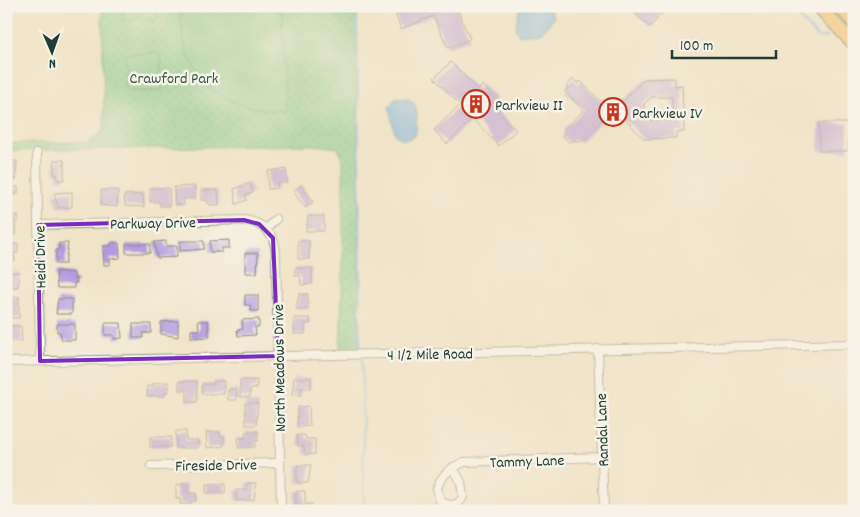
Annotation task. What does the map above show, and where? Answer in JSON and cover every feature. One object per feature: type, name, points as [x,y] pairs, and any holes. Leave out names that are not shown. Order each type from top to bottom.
[{"type":"main road","points":[[818,6],[854,44]]},
{"type":"main road","points":[[839,6],[854,22]]},
{"type":"street","name":"Heidi Drive","points":[[37,153],[40,361]]},
{"type":"street","points":[[266,229],[276,219]]},
{"type":"street","name":"Parkway Drive","points":[[38,225],[244,220],[259,224],[266,229]]},
{"type":"street","name":"North Meadows Drive","points":[[266,229],[276,246],[281,511]]},
{"type":"street","name":"4 1/2 Mile Road","points":[[6,362],[854,344]]},
{"type":"street","name":"Randal Lane","points":[[598,349],[604,511]]},
{"type":"street","name":"Tammy Lane","points":[[453,467],[476,461],[601,458]]},
{"type":"street","name":"Fireside Drive","points":[[152,466],[280,463]]},
{"type":"street","points":[[453,467],[461,482],[463,497],[457,504],[451,505],[440,501],[437,488],[444,474],[453,467]]},
{"type":"highlighted area","points":[[244,220],[259,224],[273,238],[278,356],[40,361],[38,225]]},
{"type":"green space","name":"Crawford Park","points":[[102,6],[357,6],[360,350],[340,350],[343,260],[343,161],[338,148],[311,145],[6,151],[6,143],[88,142],[101,133],[104,127]]},
{"type":"green space","points":[[123,6],[138,6],[138,20],[123,21]]},
{"type":"green space","points":[[141,6],[157,6],[158,20],[141,20]]},
{"type":"green space","points":[[278,9],[282,14],[285,111],[262,109],[242,104],[224,97],[209,86],[197,72],[188,55],[183,34],[181,11]]},
{"type":"green space","points":[[159,53],[161,56],[162,89],[159,91],[128,91],[126,89],[125,56],[127,54]]},
{"type":"water","points":[[520,6],[542,6],[551,11],[554,19],[541,33],[519,35],[515,28]]},
{"type":"water","points":[[406,98],[414,103],[417,117],[414,137],[405,140],[395,135],[389,107],[395,99]]},
{"type":"building","points":[[405,6],[456,6],[470,39],[448,48],[433,16],[401,29],[394,11]]},
{"type":"building","points":[[627,6],[659,6],[664,11],[650,27]]},
{"type":"building","name":"Parkview II","points":[[451,62],[478,90],[483,85],[496,99],[491,104],[516,130],[499,146],[473,119],[447,144],[434,130],[460,105],[434,78]]},
{"type":"building","name":"Parkview IV","points":[[675,78],[675,86],[682,85],[684,132],[676,132],[676,138],[644,139],[624,118],[604,119],[581,142],[573,140],[570,143],[562,136],[565,132],[563,130],[584,110],[565,92],[568,88],[566,86],[573,79],[578,84],[580,81],[602,102],[623,101],[644,79]],"holes":[[[651,97],[672,97],[673,120],[652,121],[645,114],[644,104]]]},
{"type":"building","points":[[819,123],[848,123],[848,151],[819,151]]},
{"type":"building","points":[[54,160],[64,160],[64,180],[57,180],[57,174],[54,174]]},
{"type":"building","points":[[6,161],[17,161],[16,180],[8,180]]},
{"type":"building","points":[[286,169],[287,183],[277,183],[278,188],[268,189],[268,171]]},
{"type":"building","points":[[250,183],[253,192],[245,195],[247,200],[236,204],[234,189]]},
{"type":"building","points":[[301,185],[313,202],[305,208],[293,191]]},
{"type":"building","points":[[195,186],[195,199],[183,199],[184,205],[175,205],[174,187]]},
{"type":"building","points":[[6,187],[18,187],[18,194],[11,194],[11,205],[6,205]]},
{"type":"building","points":[[150,188],[169,188],[170,206],[160,206],[160,202],[150,202]]},
{"type":"building","points":[[101,190],[118,190],[117,207],[101,205]]},
{"type":"building","points":[[201,190],[218,190],[219,205],[210,205],[206,200],[201,200]]},
{"type":"building","points":[[72,192],[72,207],[58,208],[54,193]]},
{"type":"building","points":[[143,194],[144,207],[125,206],[124,195]]},
{"type":"building","points":[[7,215],[18,215],[18,222],[15,222],[16,235],[7,235]]},
{"type":"building","points":[[308,216],[324,216],[324,231],[306,231]]},
{"type":"building","points":[[229,240],[229,248],[222,248],[222,252],[210,252],[210,241]]},
{"type":"building","points":[[166,241],[166,246],[177,246],[177,257],[157,258],[154,242]]},
{"type":"building","points":[[180,241],[204,241],[204,249],[180,251]]},
{"type":"building","points":[[298,241],[309,241],[309,259],[298,259]]},
{"type":"building","points":[[59,243],[68,243],[65,264],[56,264],[56,250],[59,249]]},
{"type":"building","points":[[111,243],[119,243],[120,258],[110,259],[110,265],[104,265],[103,246],[111,246]]},
{"type":"building","points":[[6,244],[18,244],[18,253],[14,253],[15,261],[6,261]]},
{"type":"building","points":[[126,244],[150,244],[150,253],[126,253]]},
{"type":"building","points":[[245,253],[258,253],[257,273],[245,273]]},
{"type":"building","points":[[295,268],[312,268],[312,284],[301,285],[300,275],[295,276]]},
{"type":"building","points":[[56,271],[74,273],[74,279],[77,279],[77,283],[74,283],[74,288],[57,288]]},
{"type":"building","points":[[20,272],[18,287],[6,287],[6,273]]},
{"type":"building","points":[[299,294],[308,294],[308,309],[296,309]]},
{"type":"building","points":[[245,295],[258,295],[258,311],[251,311],[250,305],[245,305]]},
{"type":"building","points":[[9,297],[19,297],[19,318],[9,318]]},
{"type":"building","points":[[58,299],[72,299],[72,314],[56,314]]},
{"type":"building","points":[[294,318],[310,318],[310,324],[305,324],[305,334],[294,334]]},
{"type":"building","points":[[259,319],[259,327],[255,327],[256,335],[238,336],[237,330],[243,329],[242,320]]},
{"type":"building","points":[[178,321],[178,337],[161,334],[161,322]]},
{"type":"building","points":[[198,321],[208,321],[209,337],[191,338],[191,330],[199,330]]},
{"type":"building","points":[[105,323],[121,323],[122,338],[114,339],[114,335],[105,335]]},
{"type":"building","points":[[57,324],[75,324],[75,340],[62,340],[60,332],[57,332]]},
{"type":"building","points":[[133,324],[151,324],[151,333],[143,333],[143,338],[133,338]]},
{"type":"building","points":[[9,326],[21,326],[22,341],[6,341]]},
{"type":"building","points":[[294,378],[311,378],[311,388],[301,388],[301,395],[292,395]]},
{"type":"building","points":[[240,380],[257,380],[257,388],[250,389],[250,397],[240,397]]},
{"type":"building","points":[[179,381],[197,381],[197,402],[187,402],[187,390],[179,390]]},
{"type":"building","points":[[214,381],[224,381],[224,394],[202,394],[202,384],[214,384]]},
{"type":"building","points":[[169,382],[169,392],[165,392],[165,396],[147,396],[147,386],[153,386],[153,383]]},
{"type":"building","points":[[237,389],[237,400],[228,400],[228,390]]},
{"type":"building","points":[[245,403],[258,403],[256,425],[246,425]]},
{"type":"building","points":[[309,406],[310,426],[297,427],[298,407]]},
{"type":"building","points":[[176,431],[186,431],[186,440],[198,440],[198,448],[176,448]]},
{"type":"building","points":[[258,431],[258,441],[255,441],[255,447],[238,448],[238,438],[246,438],[245,432]]},
{"type":"building","points":[[206,432],[220,432],[220,436],[224,436],[224,446],[207,448]]},
{"type":"building","points":[[297,435],[305,435],[306,439],[315,439],[315,454],[305,455],[304,446],[298,446]]},
{"type":"building","points":[[150,437],[171,437],[171,447],[150,447]]},
{"type":"building","points":[[297,465],[311,465],[308,483],[297,483]]},
{"type":"building","points":[[246,483],[256,483],[254,500],[236,501],[236,490],[247,490]]},
{"type":"building","points":[[187,484],[187,493],[196,493],[196,501],[191,501],[191,504],[180,504],[180,499],[176,499],[176,485]]},
{"type":"building","points":[[206,484],[225,484],[225,493],[206,493]]},
{"type":"building","points":[[296,491],[305,491],[305,504],[312,504],[313,511],[296,511]]},
{"type":"building","points":[[247,508],[259,508],[258,511],[246,511]]},
{"type":"waterway","points":[[357,6],[361,278],[358,320],[361,344]]},
{"type":"waterway","points":[[787,6],[818,37],[827,37]]},
{"type":"waterway","points":[[362,360],[364,511]]},
{"type":"place","name":"Parkview II","points":[[476,104]]},
{"type":"place","name":"Parkview IV","points":[[613,112]]}]
